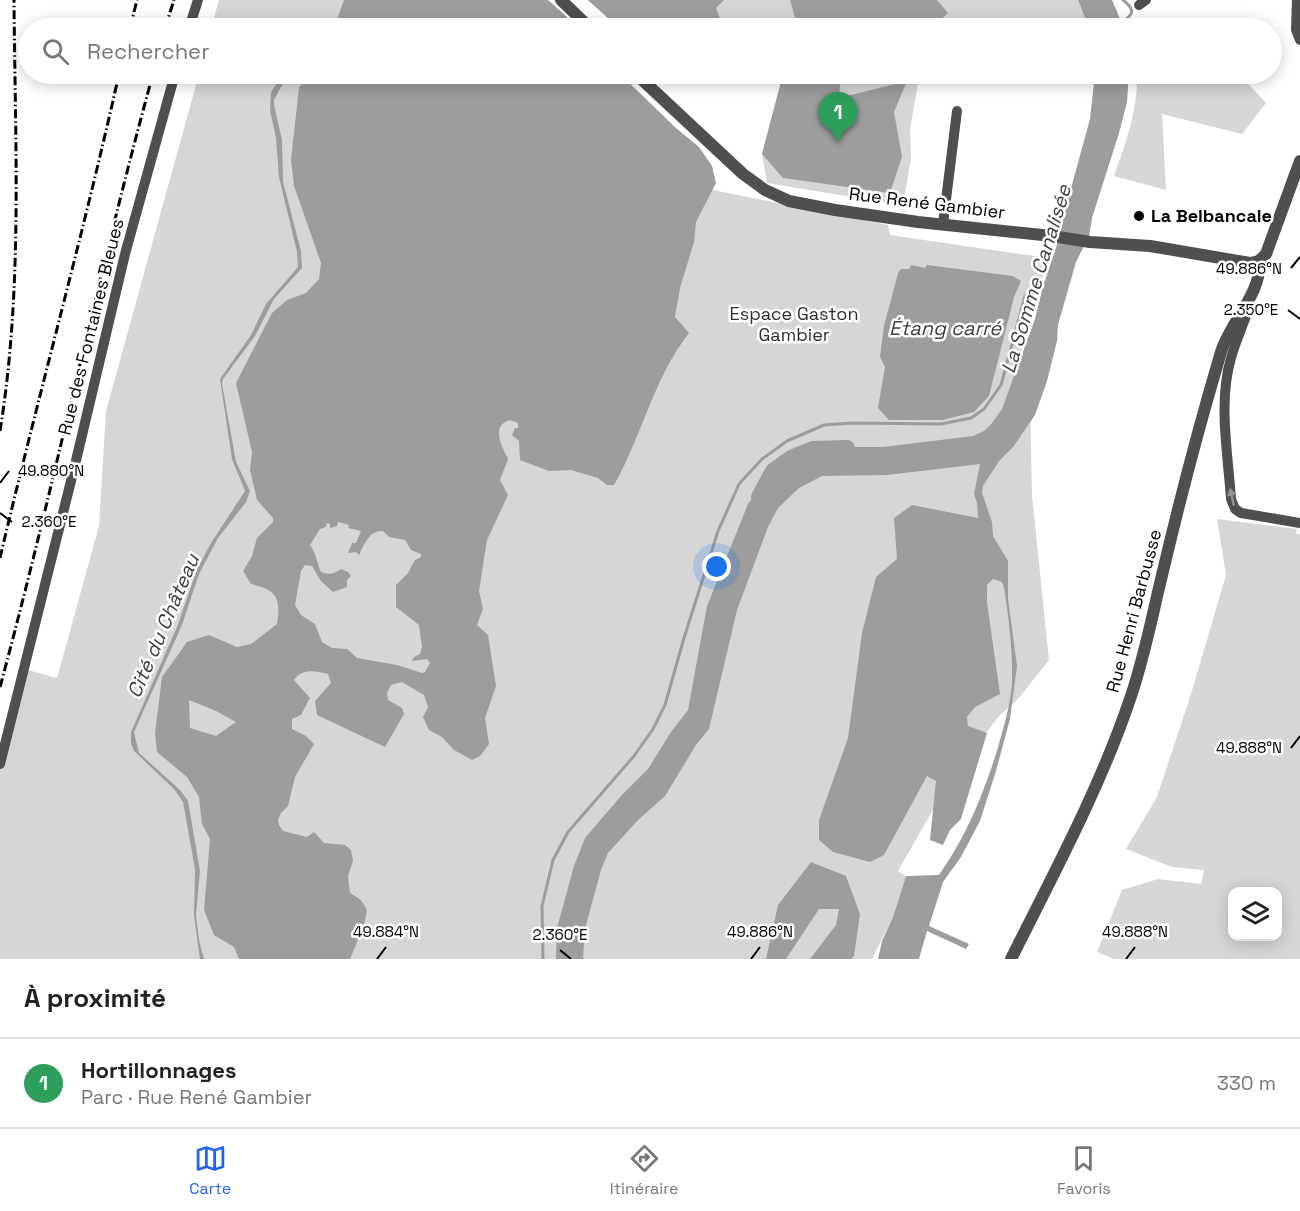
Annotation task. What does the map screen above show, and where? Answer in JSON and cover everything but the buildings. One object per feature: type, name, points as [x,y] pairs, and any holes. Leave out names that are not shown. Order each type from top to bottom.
[{"type":"street","points":[[192,18],[198,0]]},
{"type":"street","points":[[561,0],[580,18]]},
{"type":"street","points":[[1297,0],[1296,30],[1300,40]]},
{"type":"street","name":"Rue des Fontaines Bleues","points":[[0,764],[125,254],[172,84]]},
{"type":"street","name":"Rue René Gambier","points":[[647,84],[743,174],[765,190],[789,201],[943,224],[1090,242],[1150,246],[1250,263],[1259,261]]},
{"type":"street","points":[[943,224],[957,111]]},
{"type":"street","name":"Rue Henri Barbusse","points":[[1011,959],[1103,769],[1130,700],[1143,659],[1164,565],[1221,352],[1227,336],[1257,282],[1259,261],[1266,254],[1300,161]]},
{"type":"street","points":[[1249,299],[1250,305],[1230,359],[1226,384],[1225,413],[1231,499],[1235,509],[1241,513],[1300,523]]},
{"type":"green space","points":[[219,0],[533,0],[553,18],[214,18]]},
{"type":"green space","points":[[588,0],[1078,0],[1085,18],[608,18]]},
{"type":"green space","name":"Espace Gaston Gambier","points":[[196,84],[625,84],[707,158],[713,190],[888,225],[890,235],[1048,258],[1015,374],[1030,398],[1032,495],[1049,660],[1018,699],[998,717],[942,794],[898,871],[906,876],[893,917],[872,959],[0,959],[0,764],[24,669],[57,678],[99,526],[106,411]]},
{"type":"green space","points":[[780,84],[918,84],[910,129],[911,159],[902,210],[895,204],[767,183],[762,154]]},
{"type":"green space","points":[[1137,84],[1248,84],[1266,103],[1242,134],[1162,114],[1166,190],[1114,176],[1127,138]]},
{"type":"green space","points":[[1217,519],[1297,529],[1296,534],[1300,534],[1300,959],[1114,959],[1097,952],[1122,890],[1158,879],[1201,884],[1204,870],[1172,867],[1126,849],[1157,797],[1191,694],[1226,575]]},
{"type":"water","points":[[344,0],[548,0],[568,18],[338,18]]},
{"type":"water","points":[[588,0],[724,0],[716,8],[720,18],[608,18]]},
{"type":"water","points":[[790,0],[937,0],[948,13],[943,18],[795,18]]},
{"type":"water","points":[[1078,0],[1112,0],[1120,18],[1085,18]]},
{"type":"water","points":[[276,84],[283,84],[274,100],[274,105],[282,140],[283,182],[301,251],[302,268],[274,299],[255,336],[223,379],[236,462],[250,491],[246,502],[218,538],[199,574],[182,625],[134,732],[139,753],[180,790],[188,801],[200,871],[196,915],[204,959],[200,959],[194,916],[195,869],[183,802],[174,789],[134,751],[131,732],[177,627],[197,569],[245,491],[232,459],[220,379],[251,335],[266,304],[298,267],[297,252],[279,177],[276,138],[270,110],[271,92]]},
{"type":"water","points":[[302,84],[630,84],[699,147],[712,166],[716,183],[696,222],[694,242],[680,288],[675,317],[689,333],[666,368],[633,447],[614,485],[607,485],[598,478],[571,470],[549,471],[520,460],[519,441],[512,435],[515,428],[518,428],[518,423],[510,420],[500,427],[499,437],[508,459],[500,480],[508,495],[487,540],[479,591],[483,609],[477,625],[488,635],[496,686],[485,718],[489,744],[480,756],[472,760],[454,750],[442,737],[429,730],[423,717],[428,707],[424,695],[402,682],[391,685],[387,693],[388,700],[402,708],[404,714],[385,747],[317,715],[315,701],[331,683],[328,674],[309,671],[297,676],[294,680],[310,698],[301,715],[292,719],[292,729],[306,736],[314,744],[295,777],[288,806],[278,820],[279,825],[283,831],[307,837],[314,832],[324,843],[345,845],[351,850],[353,861],[348,876],[350,893],[361,900],[367,910],[364,925],[350,959],[239,959],[234,947],[214,935],[204,910],[210,839],[202,824],[199,797],[187,777],[157,752],[155,733],[162,677],[187,642],[209,635],[237,647],[251,644],[277,624],[278,608],[275,596],[267,589],[251,584],[243,571],[252,556],[257,538],[273,522],[273,518],[257,500],[250,470],[252,452],[236,383],[272,313],[287,300],[306,293],[319,279],[321,263],[294,186],[291,160],[299,87]],"holes":[[[338,522],[349,525],[348,528],[361,531],[356,543],[352,543],[348,553],[356,552],[359,555],[370,536],[383,531],[389,537],[405,540],[411,550],[421,554],[421,557],[415,560],[408,573],[396,585],[396,607],[419,625],[422,647],[420,654],[412,661],[427,659],[430,663],[425,672],[357,658],[347,649],[332,648],[322,642],[315,624],[301,615],[295,605],[301,571],[305,565],[312,566],[321,581],[333,592],[347,587],[347,580],[351,576],[348,572],[341,569],[331,574],[321,572],[310,545],[320,529],[326,527],[327,523],[330,524],[330,528],[337,526]],[[189,700],[236,722],[216,736],[190,728]]]},
{"type":"water","points":[[780,84],[840,84],[839,98],[895,84],[906,84],[894,112],[902,157],[890,193],[783,178],[762,154]]},
{"type":"water","points":[[1094,84],[1128,84],[1127,102],[1119,133],[1092,218],[1089,236],[1076,262],[1058,325],[1057,341],[1047,381],[1035,415],[1013,447],[999,461],[983,486],[982,493],[992,522],[993,536],[1008,561],[1008,599],[1017,666],[1010,719],[980,821],[961,857],[943,882],[929,926],[969,944],[966,949],[927,931],[919,959],[878,959],[882,941],[893,917],[906,876],[939,875],[973,815],[997,751],[1012,684],[1010,636],[1002,582],[993,579],[987,585],[987,602],[1000,694],[975,707],[967,717],[968,726],[987,733],[961,819],[950,830],[943,845],[930,840],[936,781],[927,776],[884,855],[870,862],[833,852],[819,840],[819,820],[848,738],[862,633],[876,577],[897,559],[894,518],[912,505],[978,518],[974,494],[980,464],[887,475],[822,476],[799,488],[778,508],[768,527],[737,610],[709,729],[696,745],[665,796],[638,820],[608,853],[585,929],[583,959],[556,959],[557,928],[574,866],[585,838],[648,769],[688,710],[707,606],[748,504],[760,488],[787,463],[815,450],[838,447],[883,447],[973,436],[984,431],[992,423],[1002,409],[1035,319],[1090,119]]},
{"type":"water","name":"Étang carré","points":[[911,265],[1013,276],[1021,281],[1014,297],[989,396],[974,412],[943,420],[889,420],[878,408],[885,367],[880,357],[884,326],[898,273],[901,269],[909,269]]},
{"type":"water","points":[[811,862],[846,876],[860,914],[854,956],[851,959],[810,959],[836,925],[839,909],[819,909],[786,959],[766,959],[778,905]]},
{"type":"waterway","points":[[1123,0],[1132,12],[1127,18]]},
{"type":"waterway","points":[[543,959],[542,906],[553,860],[568,832],[634,756],[653,729],[665,705],[718,531],[739,484],[762,459],[787,441],[824,425],[941,424],[971,418],[984,409],[1001,385],[1025,296]]},
{"type":"waterway","name":"La Somme Canalisée","points":[[759,497],[773,471],[791,458],[813,449],[847,448]]},
{"type":"railway","points":[[0,431],[7,378],[15,270],[14,0]]},
{"type":"railway","points":[[132,18],[137,0]]},
{"type":"railway","points":[[168,18],[174,0]]},
{"type":"railway","points":[[0,558],[117,84]]},
{"type":"railway","points":[[0,687],[150,84]]},
{"type":"place","name":"Hortillonnages","points":[[838,142]]},
{"type":"place","name":"La Belbancale","points":[[1139,216]]},
{"type":"water label","name":"Cité du Château","points":[[163,626]]}]
